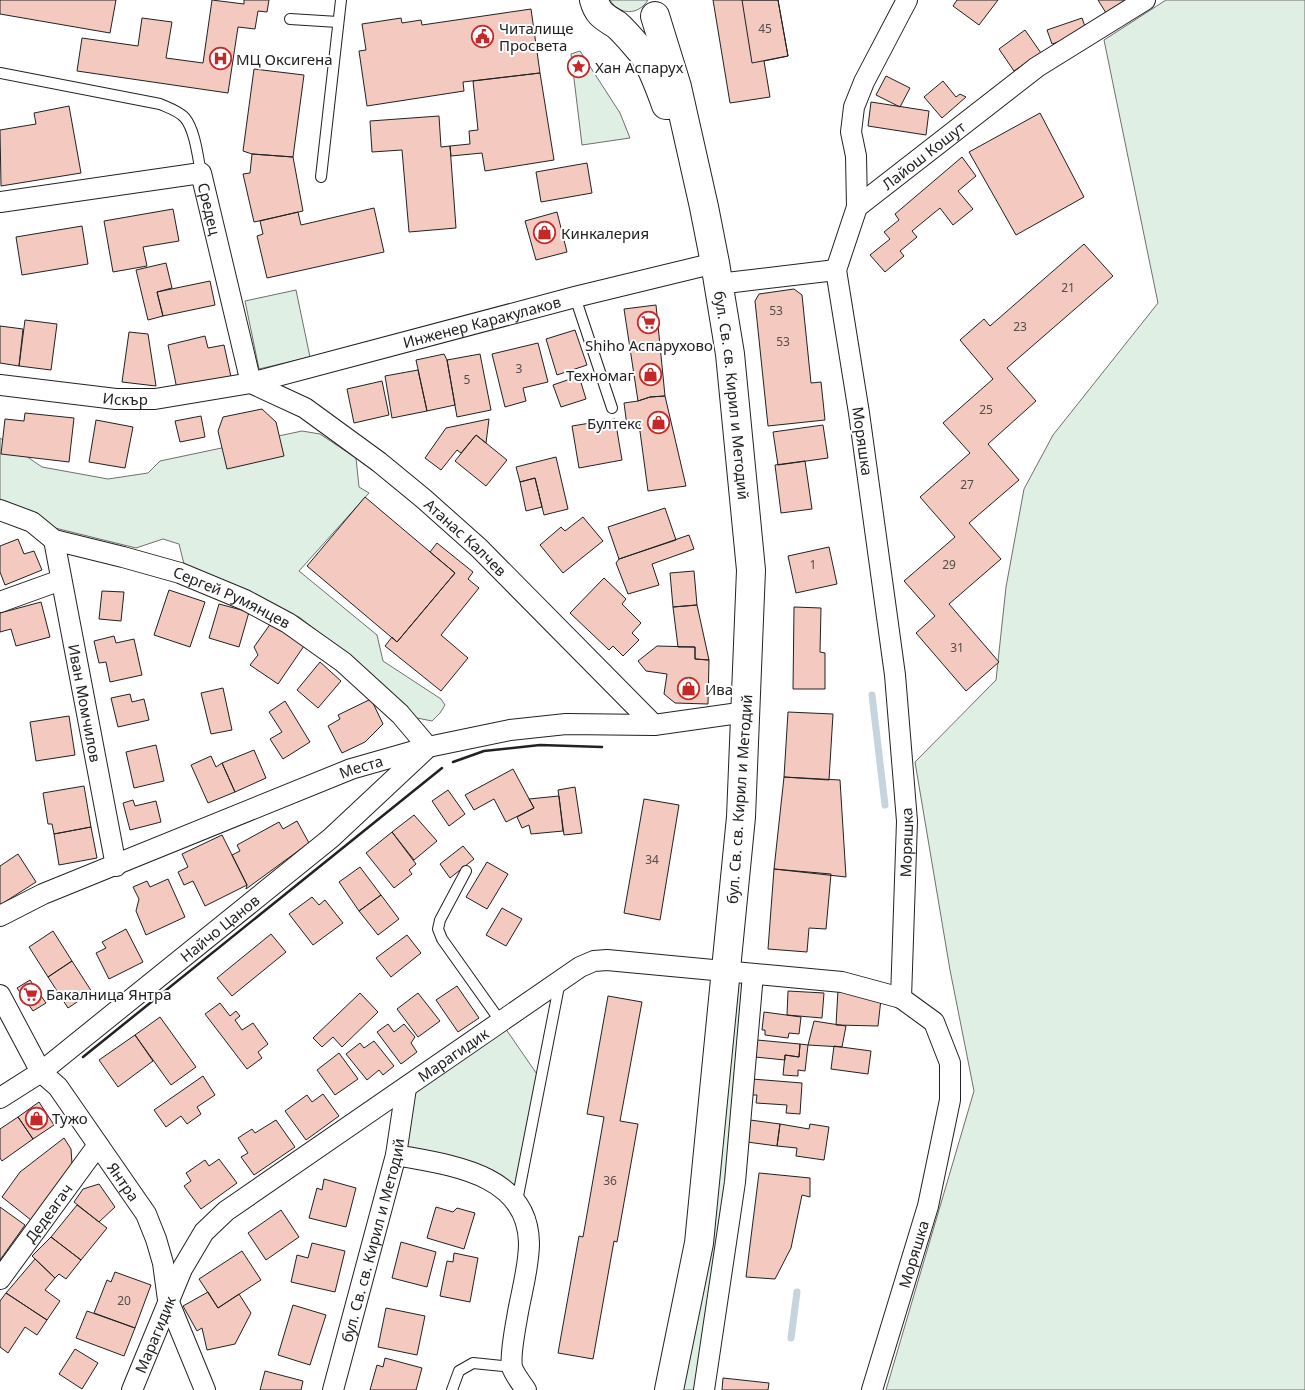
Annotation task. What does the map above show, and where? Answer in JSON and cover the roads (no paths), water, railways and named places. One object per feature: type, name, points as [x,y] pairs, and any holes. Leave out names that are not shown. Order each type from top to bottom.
[{"type":"main road","points":[[591,2],[604,18],[617,26],[642,53],[662,94],[680,152],[704,207]]},
{"type":"main road","points":[[617,26],[624,27],[644,24],[659,8]]},
{"type":"main road","points":[[659,8],[704,207]]},
{"type":"main road","name":"бул. Св. св. Кирил и Методий","points":[[669,1390],[699,1244],[741,817],[751,570],[730,354],[704,207]]},
{"type":"street","points":[[716,273],[836,270],[857,207],[856,156],[851,132],[854,107],[864,82],[907,0]]},
{"type":"street","name":"Лайош Кошут","points":[[857,207],[1037,67],[1145,0]]},
{"type":"street","name":"Средец","points":[[0,202],[201,173],[251,383]]},
{"type":"street","name":"Моряшка","points":[[836,270],[859,414],[895,675],[907,821],[900,998],[934,1022],[950,1063],[950,1100],[928,1206],[872,1390]]},
{"type":"street","name":"Инженер Каракулаков","points":[[251,383],[575,297],[716,273]]},
{"type":"street","name":"Искър","points":[[0,385],[116,399],[155,399],[251,383]]},
{"type":"street","name":"Атанас Калчев","points":[[251,383],[305,408],[424,499],[465,536],[654,724]]},
{"type":"street","name":"Сергей Румянцев","points":[[0,510],[32,522],[54,540],[180,573],[245,600],[288,623],[343,662],[400,714],[428,746]]},
{"type":"street","name":"Иван Момчилов","points":[[54,540],[116,866]]},
{"type":"street","points":[[0,602],[61,580]]},
{"type":"street","name":"Места","points":[[0,916],[43,894],[116,866],[351,768],[428,746],[510,730],[566,724],[654,724],[746,712]]},
{"type":"street","name":"Найчо Цанов","points":[[0,1098],[41,1072],[331,838],[428,746]]},
{"type":"street","name":"Марагидик","points":[[132,1390],[182,1269],[204,1232],[226,1211],[580,967],[594,960],[842,982],[900,998]]},
{"type":"street","points":[[704,1390],[736,1182],[753,974]]},
{"type":"street","name":"Янтра","points":[[0,995],[41,1072],[58,1088],[146,1214],[163,1263],[168,1300],[205,1390]]},
{"type":"street","name":"бул. Св. св. Кирил и Методий","points":[[333,1390],[396,1155],[406,1088]]},
{"type":"street","name":"Дедеагач","points":[[0,1279],[98,1145]]},
{"type":"street","points":[[396,1155],[450,1165],[491,1180],[517,1201],[527,1225],[529,1242],[528,1263],[514,1335],[512,1367],[526,1390]]},
{"type":"lane","points":[[322,177],[341,0]]},
{"type":"lane","points":[[290,19],[338,22]]},
{"type":"lane","points":[[0,73],[160,104],[174,110],[185,119],[191,130],[201,173]]},
{"type":"lane","points":[[575,297],[612,408]]},
{"type":"lane","points":[[466,870],[440,920],[438,929],[442,939],[501,1022]]},
{"type":"lane","points":[[517,1201],[560,981]]},
{"type":"lane","points":[[452,1390],[460,1371],[473,1363],[512,1367]]},
{"type":"waterway","points":[[872,695],[885,805]]},
{"type":"waterway","points":[[791,1338],[797,1292]]},
{"type":"place","name":"Читалище Просвета","points":[[483,37]]},
{"type":"place","name":"МЦ Оксигена","points":[[220,59]]},
{"type":"place","name":"Хан Аспарух","points":[[579,67]]},
{"type":"place","name":"Кинкалерия","points":[[545,233]]},
{"type":"place","name":"Shiho Аспарухово","points":[[649,322]]},
{"type":"place","name":"Техномаг","points":[[650,375]]},
{"type":"place","name":"Бултекс","points":[[658,423]]},
{"type":"place","name":"Ива","points":[[689,689]]},
{"type":"place","name":"Бакалница Янтра","points":[[30,994]]},
{"type":"place","name":"Тужо","points":[[36,1118]]}]
